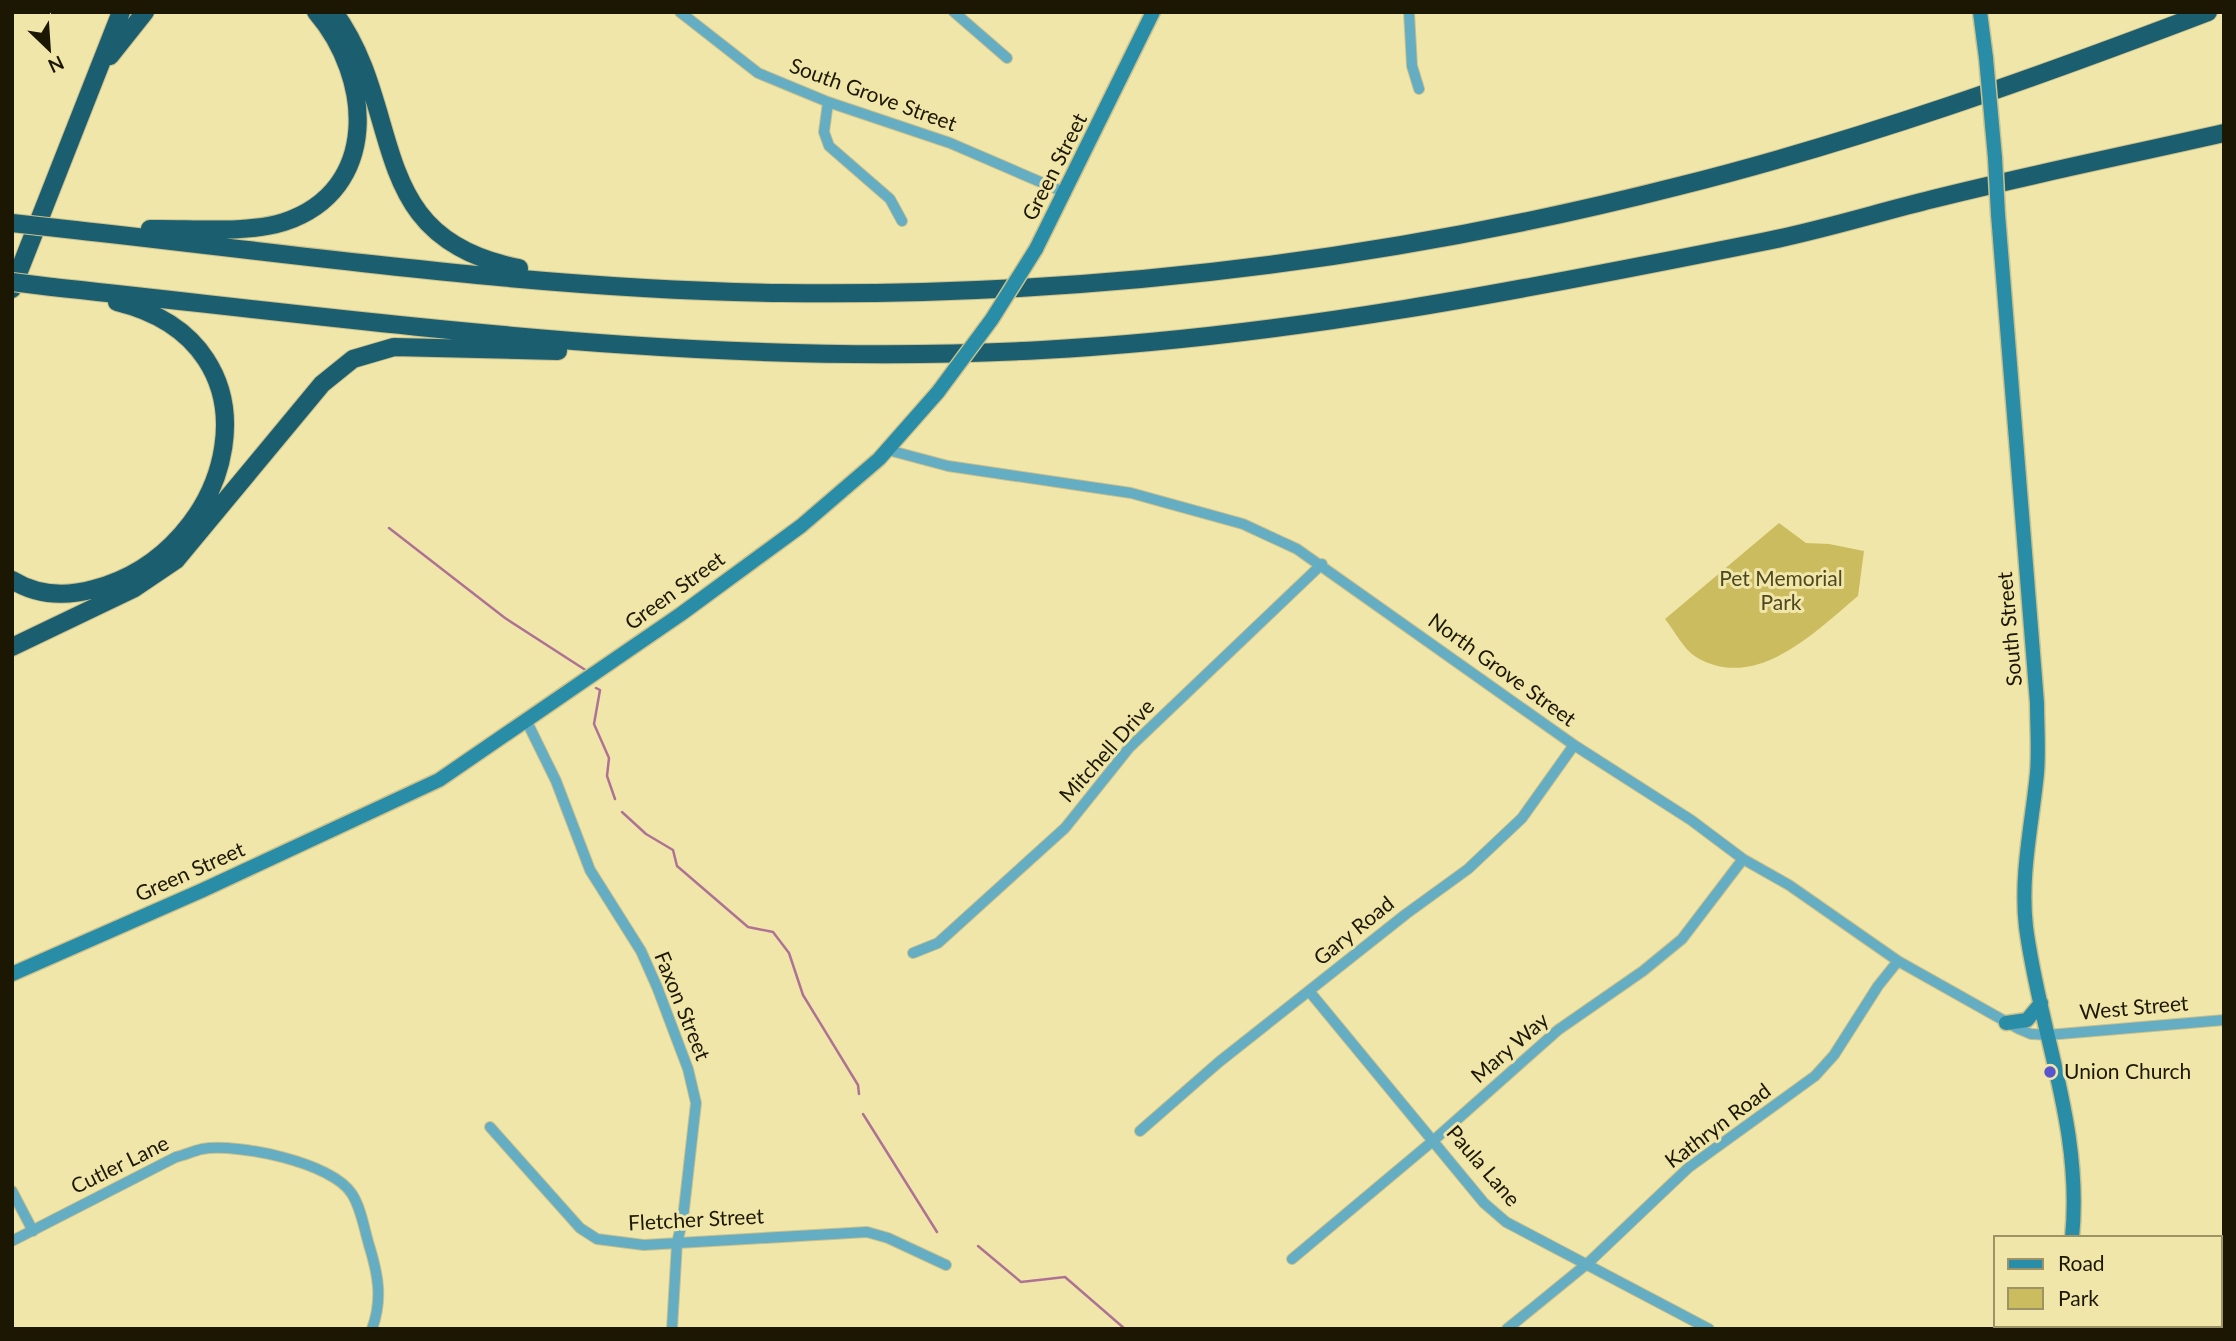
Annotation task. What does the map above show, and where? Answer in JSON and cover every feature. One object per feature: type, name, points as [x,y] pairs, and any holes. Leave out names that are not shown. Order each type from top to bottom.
[{"type":"highway","points":[[121,12],[12,287],[52,287],[565,342],[699,351]]},
{"type":"highway","points":[[97,73],[145,12]]},
{"type":"highway","points":[[75,230],[262,227],[293,219],[322,201],[340,181],[351,160],[359,118],[349,68],[333,36],[316,12]]},
{"type":"highway","points":[[334,12],[360,58],[403,189],[420,216],[436,233],[464,252],[494,263],[640,287]]},
{"type":"highway","points":[[12,223],[502,277],[640,287],[825,293],[1022,288],[1228,271],[1399,247],[1678,187],[1787,157],[2070,64],[2208,12]]},
{"type":"highway","points":[[12,647],[141,585],[176,560],[321,384],[359,356],[401,347],[844,355],[1012,352],[1184,340],[1332,323],[1524,290],[1675,257],[1765,242],[1938,198],[2224,133]]},
{"type":"highway","points":[[12,580],[39,592],[72,594],[104,586],[148,565],[173,544],[199,511],[212,484],[223,441],[224,405],[218,379],[207,358],[188,335],[148,311],[52,287]]},
{"type":"main road","name":"Green Street","points":[[12,974],[203,890],[439,780],[527,722],[801,526],[888,450],[938,392],[997,312],[1036,249],[1066,193],[1153,12]]},
{"type":"main road","name":"South Street","points":[[1980,12],[1995,158],[2035,666],[2037,772],[2027,838],[2024,900],[2041,1003],[2069,1126],[2075,1172],[2072,1236]]},
{"type":"main road","points":[[2006,1023],[2027,1020],[2041,1003]]},
{"type":"street","name":"South Grove Street","points":[[680,12],[758,73],[828,102],[950,144],[1066,193]]},
{"type":"street","points":[[954,12],[1007,58]]},
{"type":"street","points":[[1409,12],[1412,66],[1419,89]]},
{"type":"street","points":[[828,102],[824,132],[829,146],[890,199],[902,221]]},
{"type":"street","name":"North Grove Street","points":[[888,450],[956,468],[1131,493],[1243,524],[1322,564],[1574,746],[1691,820],[1743,859],[1789,885],[1898,961],[2006,1023],[2031,1034],[2048,1035]]},
{"type":"street","name":"Mitchell Drive","points":[[914,953],[938,943],[1065,828],[1129,748],[1322,564]]},
{"type":"street","name":"Faxon Street","points":[[527,722],[556,781],[590,870],[646,963],[688,1069],[696,1103],[683,1218],[677,1243],[672,1329]]},
{"type":"street","name":"Gary Road","points":[[1140,1131],[1219,1062],[1406,914],[1468,869],[1522,818],[1549,785],[1574,746]]},
{"type":"street","name":"Mary Way","points":[[1292,1259],[1434,1140],[1558,1030],[1643,971],[1682,939],[1743,859]]},
{"type":"street","name":"Kathryn Road","points":[[1507,1329],[1588,1263],[1688,1168],[1815,1076],[1834,1055],[1878,986],[1898,961]]},
{"type":"street","name":"Paula Lane","points":[[1310,991],[1484,1203],[1506,1222],[1709,1329]]},
{"type":"street","name":"West Street","points":[[2048,1035],[2224,1020]]},
{"type":"street","name":"Fletcher Street","points":[[489,1127],[580,1228],[597,1239],[615,1243],[677,1243],[867,1232],[888,1237],[946,1265]]},
{"type":"street","name":"Cutler Lane","points":[[12,1241],[176,1157],[203,1149],[222,1148],[306,1162],[341,1181],[358,1208],[380,1293],[372,1329]]},
{"type":"street","points":[[12,1191],[33,1230]]},
{"type":"green space","name":"Pet Memorial Park","points":[[1779,523],[1806,543],[1829,544],[1864,551],[1858,596],[1804,640],[1763,663],[1741,668],[1718,666],[1696,657],[1683,645],[1665,619]]},
{"type":"waterway","points":[[389,528],[505,618],[587,671]]},
{"type":"waterway","points":[[596,688],[600,690],[594,724],[609,758],[607,776],[615,799]]},
{"type":"waterway","points":[[622,812],[646,834],[673,850],[677,866],[748,927],[773,932],[789,953],[803,995],[858,1085],[859,1094]]},
{"type":"waterway","points":[[863,1114],[937,1232]]},
{"type":"waterway","points":[[978,1246],[1021,1282],[1065,1277],[1125,1329]]},
{"type":"place","name":"Union Church","points":[[2050,1072]]}]
